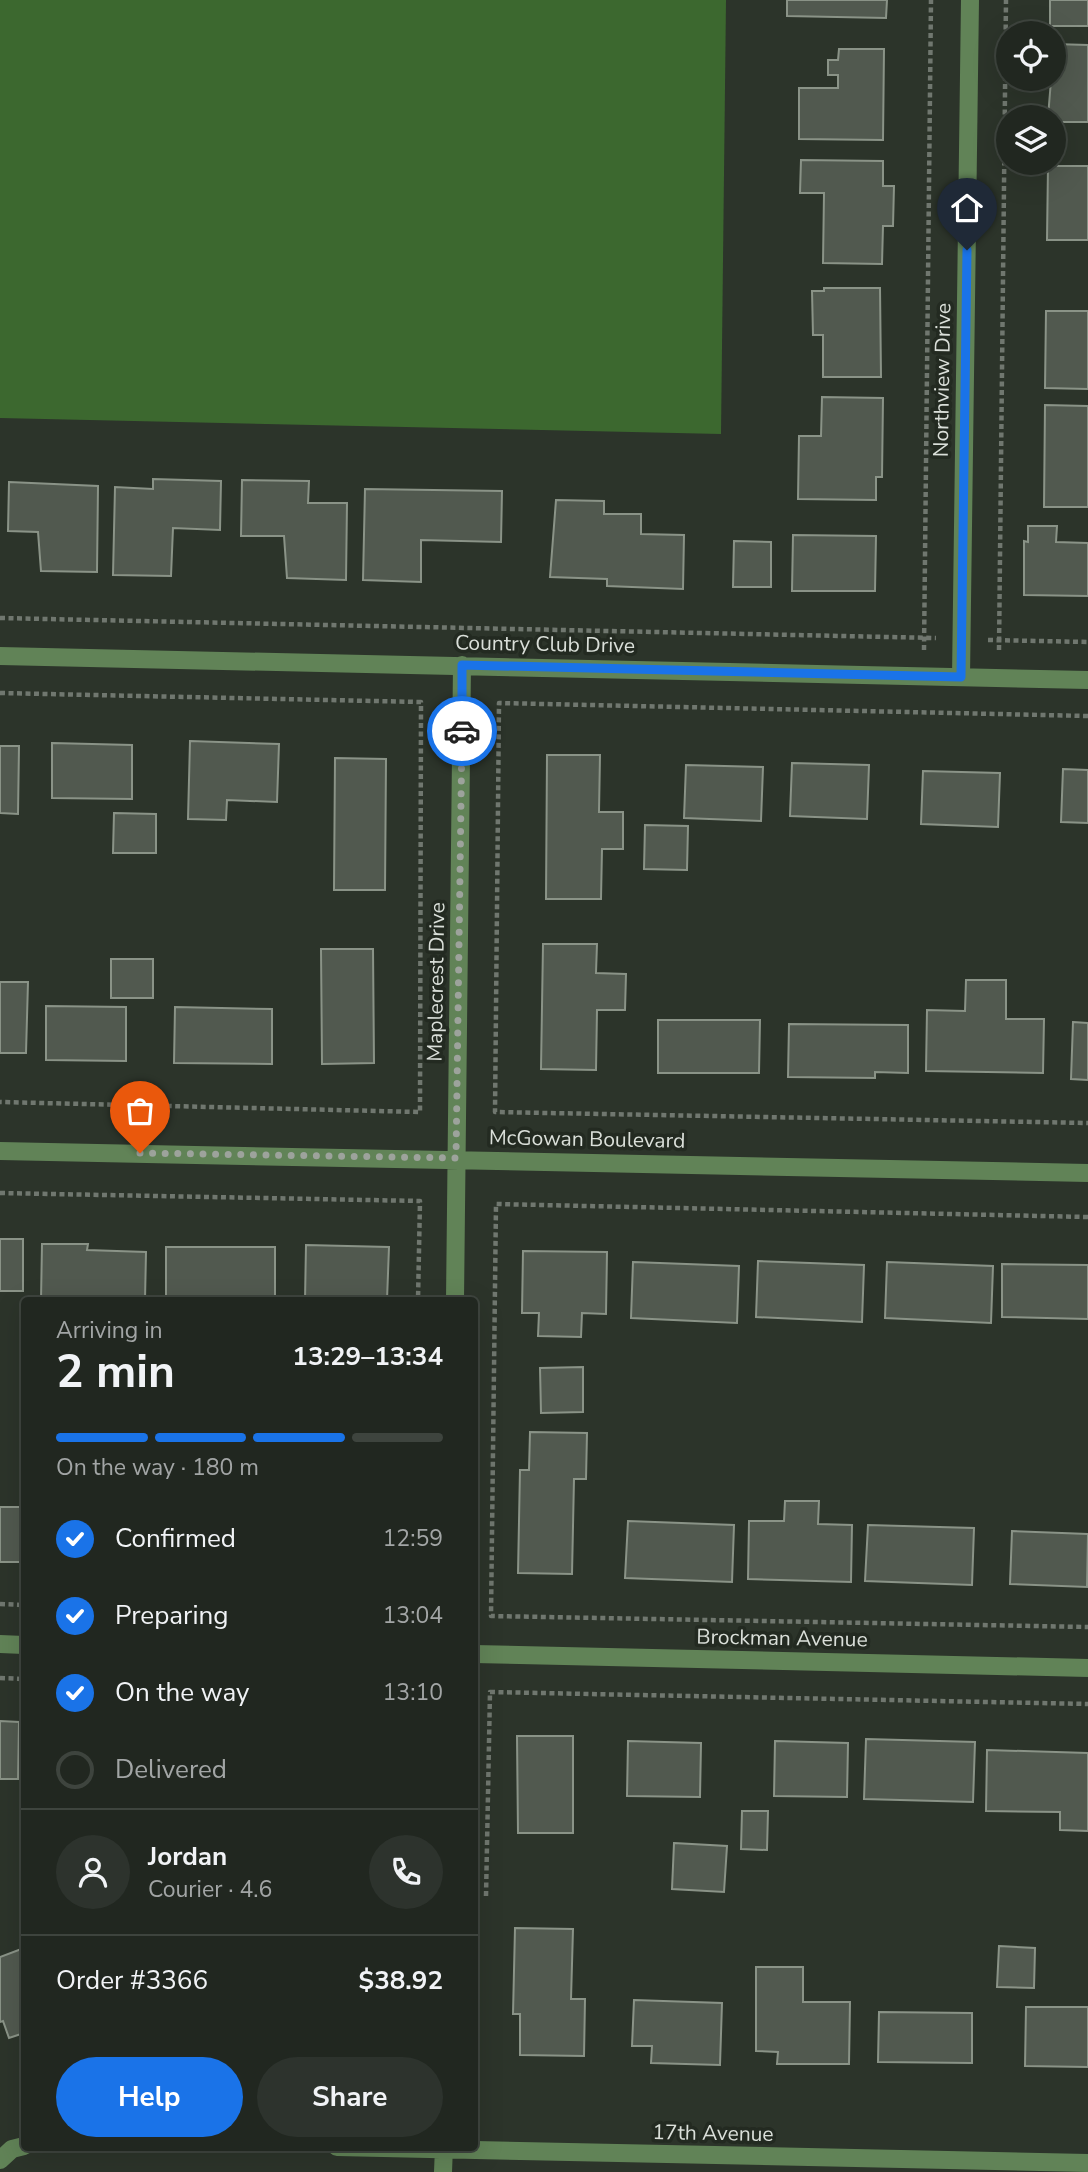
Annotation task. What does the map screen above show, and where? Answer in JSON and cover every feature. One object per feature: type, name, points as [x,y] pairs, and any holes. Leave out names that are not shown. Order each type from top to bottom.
[{"type":"street","name":"Northview Drive","points":[[961,677],[970,0]]},
{"type":"street","name":"Country Club Drive","points":[[0,656],[1088,680]]},
{"type":"street","name":"Maplecrest Drive","points":[[455,1297],[462,665]]},
{"type":"street","name":"McGowan Boulevard","points":[[0,1151],[456,1158],[1088,1173]]},
{"type":"street","points":[[0,1644],[21,1644]]},
{"type":"street","name":"Brockman Avenue","points":[[478,1654],[1088,1668]]},
{"type":"street","name":"17th Avenue","points":[[478,2150],[950,2166],[1088,2164]]},
{"type":"street","points":[[443,2151],[443,2172]]},
{"type":"path","points":[[924,676],[931,0]]},
{"type":"path","points":[[999,678],[1006,0]]},
{"type":"path","points":[[0,618],[936,638]]},
{"type":"path","points":[[988,639],[1088,642]]},
{"type":"path","points":[[0,693],[421,702],[420,1112],[0,1102]]},
{"type":"path","points":[[1088,716],[499,703],[495,1112],[1088,1124]]},
{"type":"path","points":[[0,1193],[420,1202],[418,1297]]},
{"type":"path","points":[[1088,1217],[495,1204],[491,1616],[1088,1627]]},
{"type":"path","points":[[0,1604],[21,1605]]},
{"type":"path","points":[[0,1678],[21,1679]]},
{"type":"path","points":[[486,1896],[490,1692],[1088,1704]]},
{"type":"green space","points":[[0,0],[726,0],[721,434],[0,418]]},
{"type":"building","points":[[787,0],[887,0],[886,18],[787,16]]},
{"type":"building","points":[[1050,0],[1088,0],[1088,26],[1066,26],[1066,21],[1050,21]]},
{"type":"building","points":[[1066,44],[1088,45],[1088,122],[1066,122],[1066,105],[1049,105],[1050,91],[1066,91]]},
{"type":"building","points":[[839,49],[884,49],[883,140],[799,139],[799,88],[838,88],[838,75],[828,75],[828,60],[838,60]]},
{"type":"building","points":[[801,160],[883,161],[883,186],[894,186],[893,226],[883,226],[882,264],[823,263],[824,193],[800,193]]},
{"type":"building","points":[[1066,166],[1088,166],[1088,240],[1047,240],[1048,175],[1066,175]]},
{"type":"building","points":[[824,288],[880,288],[881,377],[823,377],[823,335],[813,335],[812,291],[824,291]]},
{"type":"building","points":[[1046,311],[1088,311],[1088,389],[1045,388]]},
{"type":"building","points":[[822,397],[883,398],[882,477],[876,477],[876,500],[798,499],[799,436],[821,436]]},
{"type":"building","points":[[1045,405],[1088,406],[1088,507],[1044,507]]},
{"type":"building","points":[[153,479],[221,481],[220,530],[173,528],[171,576],[113,575],[115,487],[153,489]]},
{"type":"building","points":[[242,480],[309,481],[308,503],[347,503],[346,580],[287,578],[284,536],[241,536]]},
{"type":"building","points":[[9,482],[98,486],[97,572],[41,571],[38,532],[8,531]]},
{"type":"building","points":[[365,489],[502,491],[501,542],[421,540],[421,582],[363,580]]},
{"type":"building","points":[[556,500],[604,501],[604,514],[641,514],[641,534],[684,535],[683,589],[607,586],[607,579],[550,577]]},
{"type":"building","points":[[1028,526],[1057,526],[1056,542],[1088,543],[1088,596],[1024,595],[1024,541],[1028,542]]},
{"type":"building","points":[[793,535],[876,536],[875,591],[792,591]]},
{"type":"building","points":[[734,541],[771,542],[771,587],[733,587]]},
{"type":"building","points":[[190,741],[279,744],[277,802],[227,800],[226,820],[188,819]]},
{"type":"building","points":[[52,743],[132,745],[132,799],[52,798]]},
{"type":"building","points":[[0,746],[19,746],[18,814],[0,813]]},
{"type":"building","points":[[547,755],[600,755],[599,812],[623,812],[623,849],[602,849],[601,899],[546,899]]},
{"type":"building","points":[[335,758],[386,759],[385,890],[334,890]]},
{"type":"building","points":[[792,763],[869,765],[867,819],[790,816]]},
{"type":"building","points":[[686,765],[763,767],[761,821],[684,818]]},
{"type":"building","points":[[1063,769],[1088,770],[1088,823],[1061,822]]},
{"type":"building","points":[[923,771],[1000,773],[998,827],[921,824]]},
{"type":"building","points":[[114,813],[156,814],[156,853],[113,853]]},
{"type":"building","points":[[645,825],[688,826],[687,870],[644,869]]},
{"type":"building","points":[[543,944],[597,944],[596,973],[626,974],[625,1010],[597,1010],[596,1070],[541,1069]]},
{"type":"building","points":[[321,949],[373,949],[374,1063],[322,1064]]},
{"type":"building","points":[[111,959],[153,959],[153,998],[111,998]]},
{"type":"building","points":[[966,980],[1006,980],[1006,1019],[1044,1019],[1043,1073],[926,1071],[927,1010],[965,1011]]},
{"type":"building","points":[[0,982],[28,982],[26,1053],[0,1053]]},
{"type":"building","points":[[46,1006],[126,1007],[126,1061],[46,1060]]},
{"type":"building","points":[[175,1007],[272,1009],[272,1064],[174,1063]]},
{"type":"building","points":[[658,1020],[760,1020],[759,1073],[658,1073]]},
{"type":"building","points":[[1073,1022],[1088,1023],[1088,1080],[1071,1079]]},
{"type":"building","points":[[789,1024],[908,1025],[908,1073],[875,1072],[875,1078],[788,1077]]},
{"type":"building","points":[[0,1239],[23,1239],[23,1291],[0,1291]]},
{"type":"building","points":[[42,1244],[88,1244],[87,1250],[146,1252],[145,1297],[41,1297]]},
{"type":"building","points":[[306,1245],[389,1247],[387,1297],[305,1297]]},
{"type":"building","points":[[166,1247],[275,1247],[275,1297],[166,1297]]},
{"type":"building","points":[[523,1251],[607,1252],[606,1314],[582,1313],[581,1337],[538,1336],[539,1313],[522,1313]]},
{"type":"building","points":[[758,1261],[864,1265],[862,1322],[756,1317]]},
{"type":"building","points":[[633,1262],[739,1266],[737,1323],[631,1318]]},
{"type":"building","points":[[887,1262],[993,1266],[991,1323],[885,1318]]},
{"type":"building","points":[[1002,1264],[1088,1265],[1088,1319],[1002,1317]]},
{"type":"building","points":[[583,1367],[583,1412],[541,1413],[540,1368]]},
{"type":"building","points":[[530,1432],[587,1433],[586,1479],[574,1479],[572,1574],[518,1573],[520,1470],[529,1470]]},
{"type":"building","points":[[785,1501],[819,1501],[818,1524],[852,1525],[851,1582],[748,1579],[749,1521],[784,1521]]},
{"type":"building","points":[[0,1507],[21,1507],[21,1562],[0,1562]]},
{"type":"building","points":[[628,1521],[734,1525],[732,1582],[625,1578]]},
{"type":"building","points":[[868,1525],[974,1528],[972,1585],[865,1581]]},
{"type":"building","points":[[1012,1531],[1088,1534],[1087,1587],[1010,1584]]},
{"type":"building","points":[[0,1721],[19,1722],[18,1779],[0,1779]]},
{"type":"building","points":[[517,1736],[573,1736],[573,1833],[518,1833]]},
{"type":"building","points":[[866,1739],[975,1742],[973,1802],[864,1799]]},
{"type":"building","points":[[628,1741],[701,1743],[700,1797],[627,1796]]},
{"type":"building","points":[[775,1741],[848,1743],[847,1797],[774,1796]]},
{"type":"building","points":[[987,1750],[1088,1753],[1088,1831],[1060,1830],[1060,1812],[986,1811]]},
{"type":"building","points":[[742,1811],[768,1811],[767,1850],[741,1849]]},
{"type":"building","points":[[674,1843],[727,1846],[724,1892],[672,1889]]},
{"type":"building","points":[[515,1928],[573,1929],[571,1999],[585,1999],[584,2056],[520,2055],[520,2014],[513,2014]]},
{"type":"building","points":[[999,1946],[1035,1948],[1034,1988],[997,1987]]},
{"type":"building","points":[[21,1949],[21,2034],[9,2038],[3,2021],[0,2022],[0,1957]]},
{"type":"building","points":[[756,1967],[803,1967],[803,2002],[850,2002],[849,2064],[777,2064],[778,2052],[756,2051]]},
{"type":"building","points":[[634,2000],[722,2003],[720,2065],[651,2063],[652,2046],[632,2046]]},
{"type":"building","points":[[1026,2007],[1088,2007],[1088,2067],[1025,2066]]},
{"type":"building","points":[[879,2012],[972,2013],[972,2063],[878,2062]]},
{"type":"way so far","points":[[140,1153],[456,1158],[462,731]]},
{"type":"route","points":[[462,731],[462,665],[961,677],[967,250]]}]
